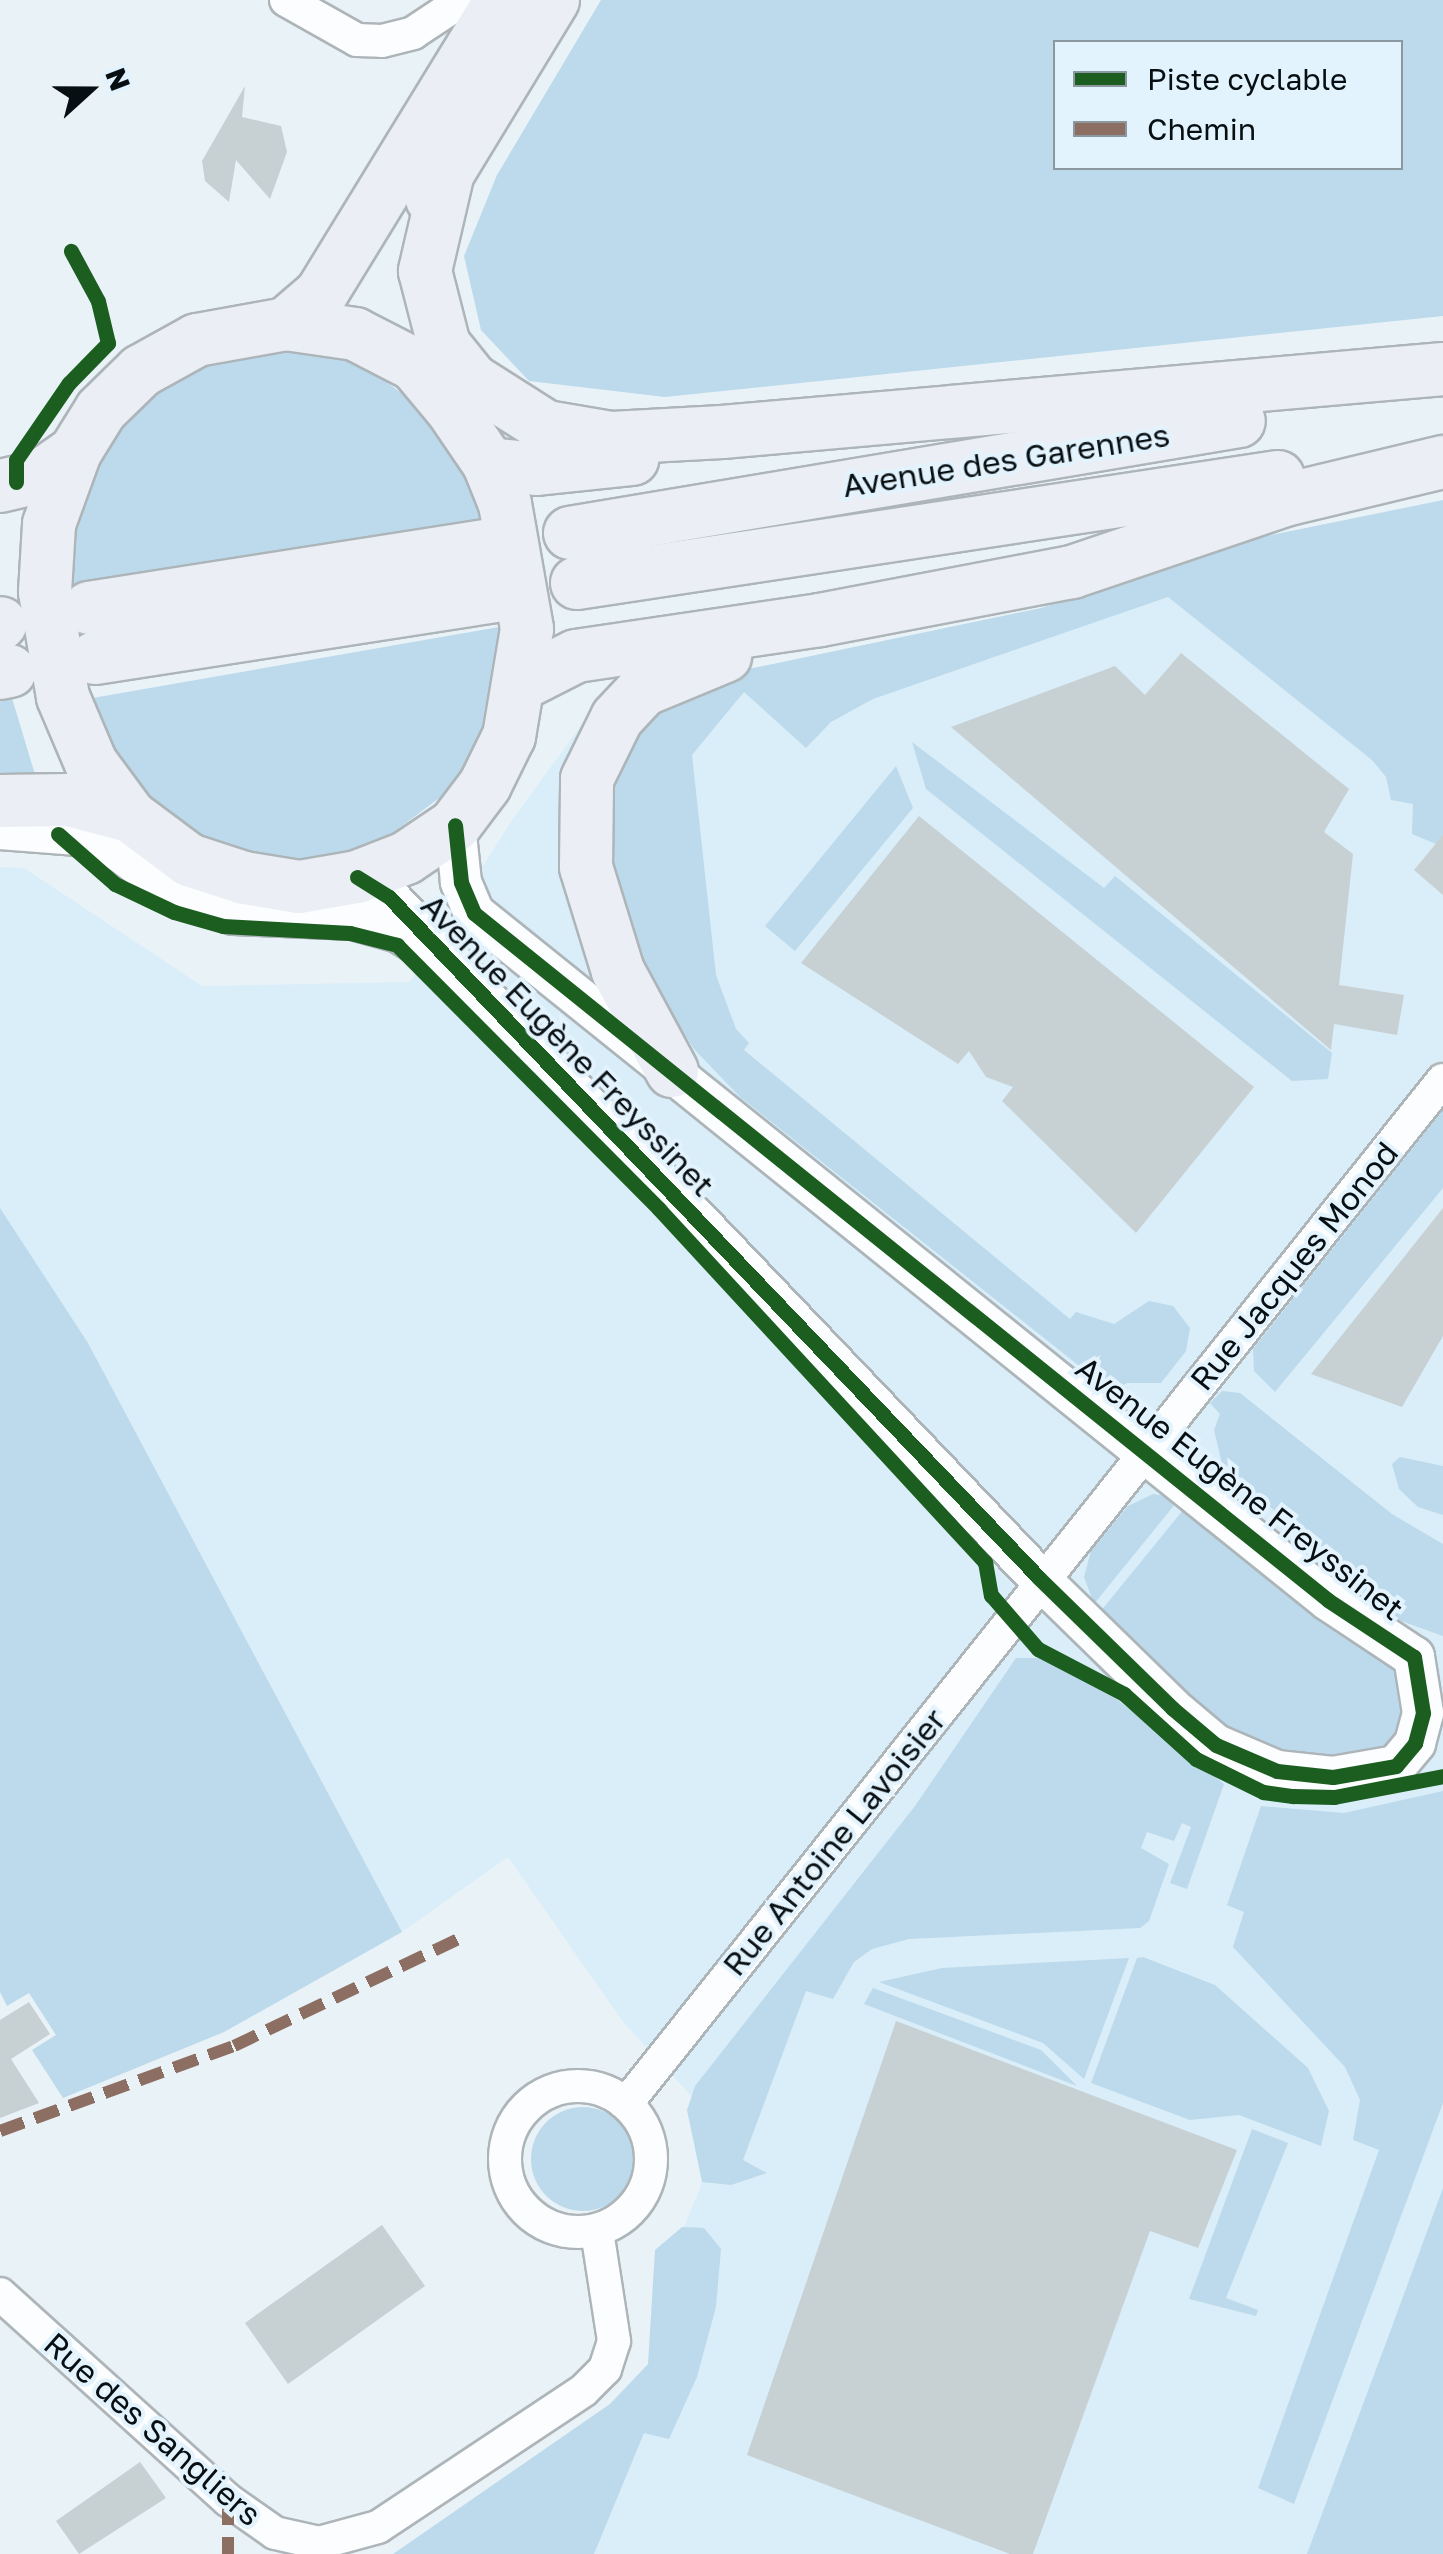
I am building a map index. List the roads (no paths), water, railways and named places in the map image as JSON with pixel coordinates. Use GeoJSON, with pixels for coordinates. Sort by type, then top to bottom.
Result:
{"type":"FeatureCollection","features":[{"type":"Feature","properties":{"kind":"main road"},"geometry":{"type":"LineString","coordinates":[[286,324],[321,294],[500,0]]}},
{"type":"Feature","properties":{"kind":"main road"},"geometry":{"type":"LineString","coordinates":[[415,364],[355,334],[286,324],[197,340],[141,372],[101,410],[74,452],[50,524],[46,592],[63,697],[90,762],[130,816],[189,860],[244,878],[300,886],[357,877],[406,858],[454,825],[501,752],[523,683],[527,630],[521,568],[488,464],[415,364],[400,299],[404,244],[553,0]]}},
{"type":"Feature","properties":{"kind":"main road"},"geometry":{"type":"LineString","coordinates":[[448,172],[425,271],[430,310],[444,345],[472,380],[546,426],[612,438],[1443,368]]}},
{"type":"Feature","properties":{"kind":"main road","name":"Avenue des Garennes"},"geometry":{"type":"LineString","coordinates":[[570,532],[1443,388]]}},
{"type":"Feature","properties":{"kind":"main road"},"geometry":{"type":"LineString","coordinates":[[488,464],[537,469],[614,462],[901,416]]}},
{"type":"Feature","properties":{"kind":"main road"},"geometry":{"type":"LineString","coordinates":[[0,486],[40,477],[74,452]]}},
{"type":"Feature","properties":{"kind":"main road","name":"Avenue des Garennes"},"geometry":{"type":"LineString","coordinates":[[577,583],[1443,452]]}},
{"type":"Feature","properties":{"kind":"main road"},"geometry":{"type":"LineString","coordinates":[[523,683],[576,656],[820,620],[1072,572],[1284,500],[1443,462]]}},
{"type":"Feature","properties":{"kind":"main road"},"geometry":{"type":"LineString","coordinates":[[92,633],[490,571]]}},
{"type":"Feature","properties":{"kind":"main road"},"geometry":{"type":"LineString","coordinates":[[672,1071],[618,971],[586,867],[587,780],[608,731],[644,690],[686,668],[788,639],[820,620]]}},
{"type":"Feature","properties":{"kind":"main road"},"geometry":{"type":"LineString","coordinates":[[0,801],[69,800],[130,816]]}},
{"type":"Feature","properties":{"kind":"street"},"geometry":{"type":"LineString","coordinates":[[286,0],[357,40],[382,41],[413,33],[463,0]]}},
{"type":"Feature","properties":{"kind":"street","name":"Avenue Eugène Freyssinet"},"geometry":{"type":"LineString","coordinates":[[357,877],[389,897],[1039,1578],[1216,1745],[1301,1776],[1396,1766],[1415,1744],[1422,1714],[1414,1658],[1328,1600],[474,912],[461,882],[454,825]]}},
{"type":"Feature","properties":{"kind":"street"},"geometry":{"type":"LineString","coordinates":[[0,829],[78,835],[119,851],[173,891],[234,914],[353,919],[399,932],[456,967]]}},
{"type":"Feature","properties":{"kind":"street","name":"Rue Jacques Monod"},"geometry":{"type":"LineString","coordinates":[[1039,1578],[1146,1452],[1443,1080]]}},
{"type":"Feature","properties":{"kind":"street","name":"Rue Antoine Lavoisier"},"geometry":{"type":"LineString","coordinates":[[626,2104],[1039,1578]]}},
{"type":"Feature","properties":{"kind":"street"},"geometry":{"type":"LineString","coordinates":[[594,2087],[626,2104],[650,2142],[646,2187],[626,2214],[597,2231],[559,2230],[526,2212],[511,2191],[506,2140],[535,2099],[558,2088],[594,2087]]}},
{"type":"Feature","properties":{"kind":"street","name":"Rue des Sangliers"},"geometry":{"type":"LineString","coordinates":[[0,2294],[228,2500],[274,2533],[318,2543],[378,2527],[584,2390],[604,2369],[614,2342],[597,2231]]}}]}
